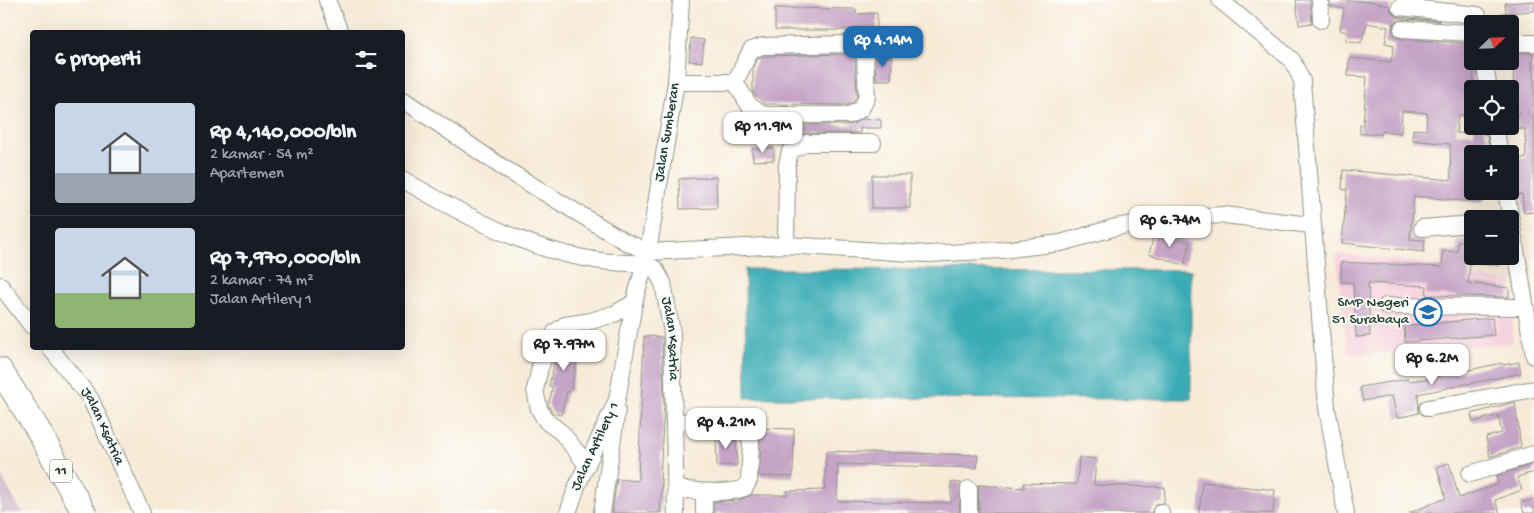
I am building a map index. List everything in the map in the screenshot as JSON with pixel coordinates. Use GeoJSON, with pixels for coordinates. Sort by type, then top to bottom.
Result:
{"type":"FeatureCollection","features":[{"type":"Feature","properties":{"kind":"highway","name":"11"},"geometry":{"type":"LineString","coordinates":[[3,384],[31,433],[84,513]]}},
{"type":"Feature","properties":{"kind":"highway","name":"11"},"geometry":{"type":"LineString","coordinates":[[31,433],[67,513]]}},
{"type":"Feature","properties":{"kind":"street"},"geometry":{"type":"LineString","coordinates":[[327,0],[339,30]]}},
{"type":"Feature","properties":{"kind":"street","name":"Jalan Sumberan"},"geometry":{"type":"LineString","coordinates":[[646,257],[676,82],[681,0]]}},
{"type":"Feature","properties":{"kind":"street"},"geometry":{"type":"LineString","coordinates":[[1220,0],[1292,60],[1302,81],[1311,225],[1326,403],[1346,513]]}},
{"type":"Feature","properties":{"kind":"street"},"geometry":{"type":"LineString","coordinates":[[1320,0],[1321,20]]}},
{"type":"Feature","properties":{"kind":"street"},"geometry":{"type":"LineString","coordinates":[[1400,7],[1478,13]]}},
{"type":"Feature","properties":{"kind":"street"},"geometry":{"type":"LineString","coordinates":[[1402,29],[1464,33]]}},
{"type":"Feature","properties":{"kind":"street"},"geometry":{"type":"LineString","coordinates":[[1519,43],[1534,43]]}},
{"type":"Feature","properties":{"kind":"street"},"geometry":{"type":"LineString","coordinates":[[854,44],[861,49],[865,57],[868,97],[862,109],[850,115],[763,115],[749,105],[735,82],[751,50],[763,46],[854,44]]}},
{"type":"Feature","properties":{"kind":"street"},"geometry":{"type":"LineString","coordinates":[[676,82],[735,82]]}},
{"type":"Feature","properties":{"kind":"street"},"geometry":{"type":"LineString","coordinates":[[405,101],[502,167],[624,241],[646,257]]}},
{"type":"Feature","properties":{"kind":"street"},"geometry":{"type":"LineString","coordinates":[[786,246],[787,165],[790,151],[806,143],[873,143]]}},
{"type":"Feature","properties":{"kind":"street"},"geometry":{"type":"LineString","coordinates":[[405,181],[523,242],[564,255],[605,262],[786,246],[928,254],[1002,250],[1061,243],[1116,227],[1170,218],[1224,215],[1311,225]]}},
{"type":"Feature","properties":{"kind":"street"},"geometry":{"type":"LineString","coordinates":[[1422,228],[1464,225]]}},
{"type":"Feature","properties":{"kind":"street","name":"Jalan Artilery 1"},"geometry":{"type":"LineString","coordinates":[[568,513],[586,464],[618,400],[634,303],[646,257]]}},
{"type":"Feature","properties":{"kind":"street","name":"Jalan Ksatria"},"geometry":{"type":"LineString","coordinates":[[646,257],[659,276],[668,302],[672,333],[676,513]]}},
{"type":"Feature","properties":{"kind":"street"},"geometry":{"type":"LineString","coordinates":[[1519,265],[1534,356]]}},
{"type":"Feature","properties":{"kind":"street"},"geometry":{"type":"LineString","coordinates":[[0,284],[30,323]]}},
{"type":"Feature","properties":{"kind":"street"},"geometry":{"type":"LineString","coordinates":[[586,464],[562,433],[546,421],[539,408],[535,390],[540,367],[555,332],[565,325],[591,321],[614,314],[634,303]]}},
{"type":"Feature","properties":{"kind":"street"},"geometry":{"type":"LineString","coordinates":[[1386,306],[1526,307]]}},
{"type":"Feature","properties":{"kind":"street","name":"Jalan Ksatria"},"geometry":{"type":"LineString","coordinates":[[52,350],[90,398],[142,513]]}},
{"type":"Feature","properties":{"kind":"street"},"geometry":{"type":"LineString","coordinates":[[1428,408],[1534,389]]}},
{"type":"Feature","properties":{"kind":"street"},"geometry":{"type":"LineString","coordinates":[[602,513],[618,400]]}},
{"type":"Feature","properties":{"kind":"street"},"geometry":{"type":"LineString","coordinates":[[674,421],[738,425],[748,432],[751,443],[749,480],[745,488],[736,491],[704,492],[676,489]]}},
{"type":"Feature","properties":{"kind":"street"},"geometry":{"type":"LineString","coordinates":[[1470,474],[1534,454]]}},
{"type":"Feature","properties":{"kind":"street"},"geometry":{"type":"LineString","coordinates":[[969,488],[969,513]]}},
{"type":"Feature","properties":{"kind":"street"},"geometry":{"type":"LineString","coordinates":[[704,492],[704,513]]}},
{"type":"Feature","properties":{"kind":"shaded area","name":"SMP Negeri 51 Surabaya"},"geometry":{"type":"Polygon","coordinates":[[[1336,254],[1426,263],[1425,273],[1512,281],[1513,343],[1348,355],[1336,254]]]}},
{"type":"Feature","properties":{"kind":"shaded area"},"geometry":{"type":"Polygon","coordinates":[[[0,474],[22,513],[0,513],[0,474]]]}},
{"type":"Feature","properties":{"kind":"water"},"geometry":{"type":"Polygon","coordinates":[[[745,269],[1191,270],[1191,399],[746,398],[745,269]]]}},
{"type":"Feature","properties":{"kind":"building"},"geometry":{"type":"Polygon","coordinates":[[[1296,0],[1310,0],[1312,23],[1299,25],[1296,0]]]}},
{"type":"Feature","properties":{"kind":"building"},"geometry":{"type":"Polygon","coordinates":[[[1330,0],[1373,2],[1390,6],[1391,12],[1398,17],[1440,21],[1402,19],[1394,23],[1392,29],[1396,37],[1401,39],[1464,43],[1464,70],[1474,70],[1473,80],[1464,80],[1464,115],[1458,115],[1456,133],[1487,135],[1489,145],[1464,145],[1464,200],[1482,200],[1482,203],[1414,196],[1410,239],[1425,240],[1424,252],[1342,243],[1347,190],[1342,189],[1343,170],[1451,180],[1450,144],[1412,140],[1413,129],[1426,130],[1427,113],[1402,111],[1401,133],[1382,131],[1382,134],[1360,134],[1360,125],[1363,124],[1367,77],[1348,76],[1349,58],[1391,62],[1394,45],[1385,43],[1388,27],[1367,23],[1361,43],[1346,40],[1347,32],[1340,30],[1344,9],[1330,6],[1330,0]]]}},
{"type":"Feature","properties":{"kind":"building"},"geometry":{"type":"Polygon","coordinates":[[[1534,1],[1534,11],[1506,13],[1505,3],[1534,1]]]}},
{"type":"Feature","properties":{"kind":"building"},"geometry":{"type":"Polygon","coordinates":[[[775,8],[856,9],[856,14],[877,13],[877,30],[775,30],[775,8]]]}},
{"type":"Feature","properties":{"kind":"building"},"geometry":{"type":"Polygon","coordinates":[[[1501,13],[1513,13],[1513,15],[1501,15],[1501,13]]]}},
{"type":"Feature","properties":{"kind":"building"},"geometry":{"type":"Polygon","coordinates":[[[691,38],[704,40],[702,62],[689,61],[691,38]]]}},
{"type":"Feature","properties":{"kind":"building"},"geometry":{"type":"Polygon","coordinates":[[[1519,53],[1533,53],[1534,212],[1524,213],[1522,194],[1519,195],[1519,159],[1526,158],[1525,129],[1519,129],[1519,80],[1513,80],[1513,70],[1519,70],[1519,53]]]}},
{"type":"Feature","properties":{"kind":"building"},"geometry":{"type":"Polygon","coordinates":[[[850,54],[855,60],[857,95],[853,102],[847,105],[765,104],[753,93],[753,69],[758,58],[765,56],[850,54]]]}},
{"type":"Feature","properties":{"kind":"building"},"geometry":{"type":"Polygon","coordinates":[[[875,56],[892,57],[891,80],[876,80],[875,56]]]}},
{"type":"Feature","properties":{"kind":"building"},"geometry":{"type":"Polygon","coordinates":[[[863,119],[881,120],[881,128],[860,128],[860,133],[806,133],[785,142],[774,143],[773,125],[850,125],[863,119]]]}},
{"type":"Feature","properties":{"kind":"building"},"geometry":{"type":"Polygon","coordinates":[[[774,148],[774,160],[753,161],[752,149],[774,148]]]}},
{"type":"Feature","properties":{"kind":"building"},"geometry":{"type":"Polygon","coordinates":[[[872,175],[910,175],[910,208],[872,208],[872,175]]]}},
{"type":"Feature","properties":{"kind":"building"},"geometry":{"type":"Polygon","coordinates":[[[716,177],[717,208],[680,209],[679,179],[716,177]]]}},
{"type":"Feature","properties":{"kind":"building"},"geometry":{"type":"Polygon","coordinates":[[[1155,232],[1190,243],[1184,265],[1149,254],[1155,232]]]}},
{"type":"Feature","properties":{"kind":"building"},"geometry":{"type":"Polygon","coordinates":[[[1458,241],[1464,241],[1464,265],[1470,265],[1468,283],[1509,288],[1509,297],[1426,295],[1427,286],[1368,283],[1370,336],[1356,337],[1353,283],[1341,282],[1341,262],[1442,267],[1443,251],[1457,252],[1458,241]]]}},
{"type":"Feature","properties":{"kind":"building"},"geometry":{"type":"Polygon","coordinates":[[[1492,318],[1494,335],[1405,342],[1404,326],[1492,318]]]}},
{"type":"Feature","properties":{"kind":"building"},"geometry":{"type":"Polygon","coordinates":[[[569,335],[583,338],[570,392],[567,391],[561,415],[553,413],[548,405],[553,387],[549,386],[557,352],[563,339],[569,335]]]}},
{"type":"Feature","properties":{"kind":"building"},"geometry":{"type":"Polygon","coordinates":[[[644,336],[662,337],[664,404],[660,513],[612,513],[617,479],[638,481],[644,336]]]}},
{"type":"Feature","properties":{"kind":"building"},"geometry":{"type":"Polygon","coordinates":[[[1519,362],[1521,373],[1418,394],[1419,413],[1397,418],[1392,396],[1363,401],[1360,387],[1408,379],[1408,381],[1427,379],[1502,363],[1503,365],[1519,362]]]}},
{"type":"Feature","properties":{"kind":"building"},"geometry":{"type":"Polygon","coordinates":[[[1515,402],[1521,447],[1490,457],[1486,437],[1502,433],[1498,415],[1473,422],[1471,414],[1515,402]]]}},
{"type":"Feature","properties":{"kind":"building"},"geometry":{"type":"Polygon","coordinates":[[[759,428],[794,429],[793,477],[759,476],[761,444],[759,428]]]}},
{"type":"Feature","properties":{"kind":"building"},"geometry":{"type":"Polygon","coordinates":[[[716,434],[736,436],[737,465],[717,466],[716,434]]]}},
{"type":"Feature","properties":{"kind":"building"},"geometry":{"type":"Polygon","coordinates":[[[826,451],[978,455],[977,468],[838,464],[837,501],[951,503],[951,482],[961,483],[959,513],[714,513],[714,502],[738,500],[752,495],[788,495],[787,491],[825,490],[826,451]]]}},
{"type":"Feature","properties":{"kind":"building"},"geometry":{"type":"Polygon","coordinates":[[[1079,457],[1096,459],[1094,485],[1165,487],[1164,503],[1156,504],[1151,513],[979,513],[978,485],[1024,488],[1024,483],[1077,484],[1079,457]]]}},
{"type":"Feature","properties":{"kind":"building"},"geometry":{"type":"Polygon","coordinates":[[[1449,463],[1459,498],[1498,484],[1496,476],[1534,464],[1534,472],[1517,477],[1522,490],[1495,500],[1500,513],[1409,513],[1446,498],[1437,467],[1449,463]]]}},
{"type":"Feature","properties":{"kind":"building"},"geometry":{"type":"Polygon","coordinates":[[[1202,482],[1275,490],[1273,513],[1199,513],[1202,482]]]}},
{"type":"Feature","properties":{"kind":"building"},"geometry":{"type":"Polygon","coordinates":[[[1534,499],[1534,513],[1524,513],[1521,503],[1534,499]]]}},
{"type":"Feature","properties":{"kind":"place","name":"SMP Negeri 51 Surabaya"},"geometry":{"type":"Point","coordinates":[1428,312]}}]}
